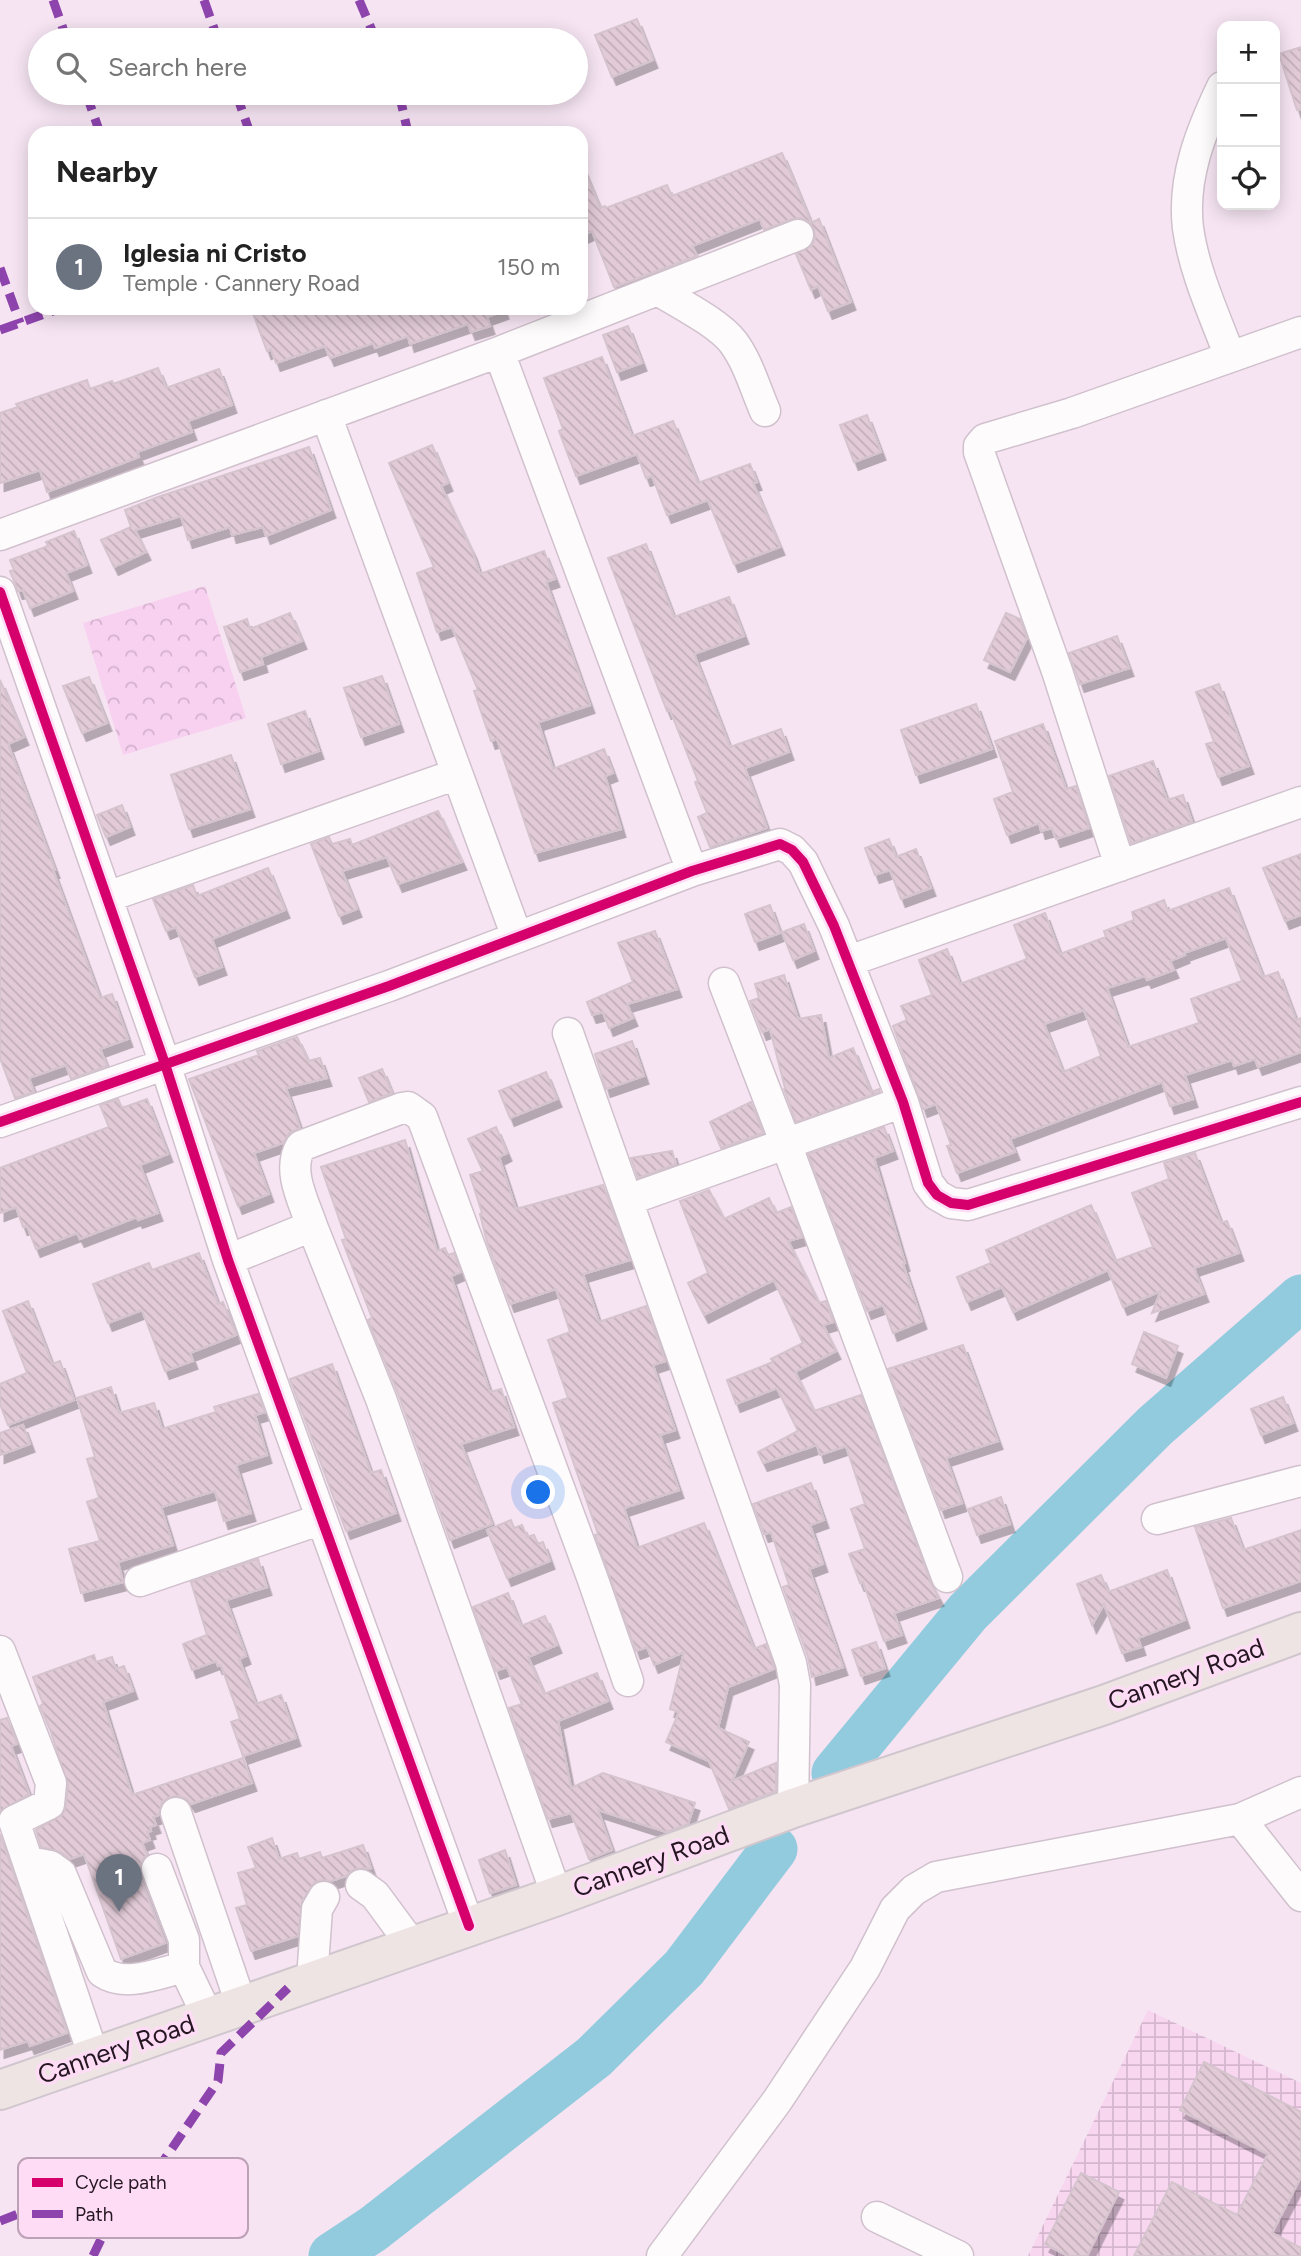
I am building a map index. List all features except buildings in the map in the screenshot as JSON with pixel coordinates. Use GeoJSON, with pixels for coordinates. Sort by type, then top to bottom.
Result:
{"type":"FeatureCollection","features":[{"type":"Feature","properties":{"kind":"main road","name":"Cannery Road"},"geometry":{"type":"LineString","coordinates":[[0,2090],[312,1979],[557,1896],[793,1808],[1104,1705],[1301,1632]]}},
{"type":"Feature","properties":{"kind":"street"},"geometry":{"type":"LineString","coordinates":[[1217,97],[1203,126],[1189,177],[1188,226],[1195,261],[1230,357]]}},
{"type":"Feature","properties":{"kind":"street"},"geometry":{"type":"LineString","coordinates":[[0,535],[499,352],[798,235]]}},
{"type":"Feature","properties":{"kind":"street"},"geometry":{"type":"LineString","coordinates":[[658,290],[717,327],[732,341],[765,411]]}},
{"type":"Feature","properties":{"kind":"street"},"geometry":{"type":"LineString","coordinates":[[1120,866],[1057,671],[978,452],[979,446],[985,439],[1072,413],[1301,332]]}},
{"type":"Feature","properties":{"kind":"street"},"geometry":{"type":"LineString","coordinates":[[499,352],[692,871]]}},
{"type":"Feature","properties":{"kind":"street"},"geometry":{"type":"LineString","coordinates":[[326,415],[517,937]]}},
{"type":"Feature","properties":{"kind":"street"},"geometry":{"type":"LineString","coordinates":[[0,592],[107,897],[228,1259],[469,1926]]}},
{"type":"Feature","properties":{"kind":"street"},"geometry":{"type":"LineString","coordinates":[[107,897],[457,774]]}},
{"type":"Feature","properties":{"kind":"street"},"geometry":{"type":"LineString","coordinates":[[849,961],[1301,802]]}},
{"type":"Feature","properties":{"kind":"street"},"geometry":{"type":"LineString","coordinates":[[0,1122],[364,995],[692,871],[780,844],[792,850],[803,862],[821,895],[903,1102],[928,1183],[937,1195],[951,1203],[968,1205],[1301,1102]]}},
{"type":"Feature","properties":{"kind":"street"},"geometry":{"type":"LineString","coordinates":[[724,983],[947,1577]]}},
{"type":"Feature","properties":{"kind":"street"},"geometry":{"type":"LineString","coordinates":[[568,1033],[792,1662],[795,1685],[793,1808]]}},
{"type":"Feature","properties":{"kind":"street"},"geometry":{"type":"LineString","coordinates":[[628,1200],[903,1102]]}},
{"type":"Feature","properties":{"kind":"street"},"geometry":{"type":"LineString","coordinates":[[557,1896],[381,1399],[312,1226],[294,1167],[296,1154],[301,1146],[402,1108],[408,1107],[422,1117],[628,1681]]}},
{"type":"Feature","properties":{"kind":"street"},"geometry":{"type":"LineString","coordinates":[[228,1259],[312,1226]]}},
{"type":"Feature","properties":{"kind":"street"},"geometry":{"type":"LineString","coordinates":[[1157,1519],[1301,1481]]}},
{"type":"Feature","properties":{"kind":"street"},"geometry":{"type":"LineString","coordinates":[[140,1581],[322,1519]]}},
{"type":"Feature","properties":{"kind":"street"},"geometry":{"type":"LineString","coordinates":[[0,1651],[51,1783],[49,1804],[7,1823],[28,1862],[94,2057]]}},
{"type":"Feature","properties":{"kind":"street"},"geometry":{"type":"LineString","coordinates":[[662,2256],[776,2101],[865,1968],[895,1909],[914,1890],[936,1877],[1240,1819],[1301,1792]]}},
{"type":"Feature","properties":{"kind":"street"},"geometry":{"type":"LineString","coordinates":[[176,1814],[225,2010]]}},
{"type":"Feature","properties":{"kind":"street"},"geometry":{"type":"LineString","coordinates":[[1240,1819],[1301,1896]]}},
{"type":"Feature","properties":{"kind":"street"},"geometry":{"type":"LineString","coordinates":[[28,1862],[50,1866],[61,1874],[102,1972],[111,1978],[122,1980],[184,1967]]}},
{"type":"Feature","properties":{"kind":"street"},"geometry":{"type":"LineString","coordinates":[[157,1869],[184,1940],[184,1967],[225,2010]]}},
{"type":"Feature","properties":{"kind":"street"},"geometry":{"type":"LineString","coordinates":[[360,1885],[375,1895],[412,1945]]}},
{"type":"Feature","properties":{"kind":"street"},"geometry":{"type":"LineString","coordinates":[[312,1979],[317,1909],[324,1897]]}},
{"type":"Feature","properties":{"kind":"street"},"geometry":{"type":"LineString","coordinates":[[877,2217],[958,2256]]}},
{"type":"Feature","properties":{"kind":"shaded area"},"geometry":{"type":"Polygon","coordinates":[[[1148,2010],[1301,2083],[1301,2256],[1028,2256],[1148,2010]]]}},
{"type":"Feature","properties":{"kind":"green space"},"geometry":{"type":"Polygon","coordinates":[[[205,586],[246,718],[123,755],[83,623],[205,586]]]}},
{"type":"Feature","properties":{"kind":"waterway"},"geometry":{"type":"LineString","coordinates":[[835,1773],[968,1612],[1155,1426],[1301,1298]]}},
{"type":"Feature","properties":{"kind":"waterway"},"geometry":{"type":"LineString","coordinates":[[332,2256],[373,2229],[594,2057],[684,1968],[774,1849]]}},
{"type":"Feature","properties":{"kind":"marked path"},"geometry":{"type":"LineString","coordinates":[[53,0],[63,28]]}},
{"type":"Feature","properties":{"kind":"marked path"},"geometry":{"type":"LineString","coordinates":[[204,0],[214,28]]}},
{"type":"Feature","properties":{"kind":"marked path"},"geometry":{"type":"LineString","coordinates":[[359,0],[371,28]]}},
{"type":"Feature","properties":{"kind":"marked path"},"geometry":{"type":"LineString","coordinates":[[90,105],[98,126]]}},
{"type":"Feature","properties":{"kind":"marked path"},"geometry":{"type":"LineString","coordinates":[[240,105],[248,126]]}},
{"type":"Feature","properties":{"kind":"marked path"},"geometry":{"type":"LineString","coordinates":[[402,105],[406,126]]}},
{"type":"Feature","properties":{"kind":"marked path"},"geometry":{"type":"LineString","coordinates":[[0,268],[20,323]]}},
{"type":"Feature","properties":{"kind":"marked path"},"geometry":{"type":"LineString","coordinates":[[0,330],[42,315]]}},
{"type":"Feature","properties":{"kind":"marked path"},"geometry":{"type":"LineString","coordinates":[[165,2158],[218,2081],[221,2053],[288,1988]]}},
{"type":"Feature","properties":{"kind":"marked path"},"geometry":{"type":"LineString","coordinates":[[0,2221],[18,2214]]}},
{"type":"Feature","properties":{"kind":"marked path"},"geometry":{"type":"LineString","coordinates":[[93,2256],[102,2238]]}},
{"type":"Feature","properties":{"kind":"cycle path"},"geometry":{"type":"LineString","coordinates":[[0,592],[165,1064],[228,1260],[469,1926]]}},
{"type":"Feature","properties":{"kind":"cycle path"},"geometry":{"type":"LineString","coordinates":[[0,1122],[389,986],[692,871],[780,844],[792,850],[803,862],[834,926],[903,1102],[928,1183],[937,1195],[951,1203],[968,1205],[1301,1102]]}},
{"type":"Feature","properties":{"kind":"place","name":"Iglesia ni Cristo"},"geometry":{"type":"Point","coordinates":[119,1912]}}]}
